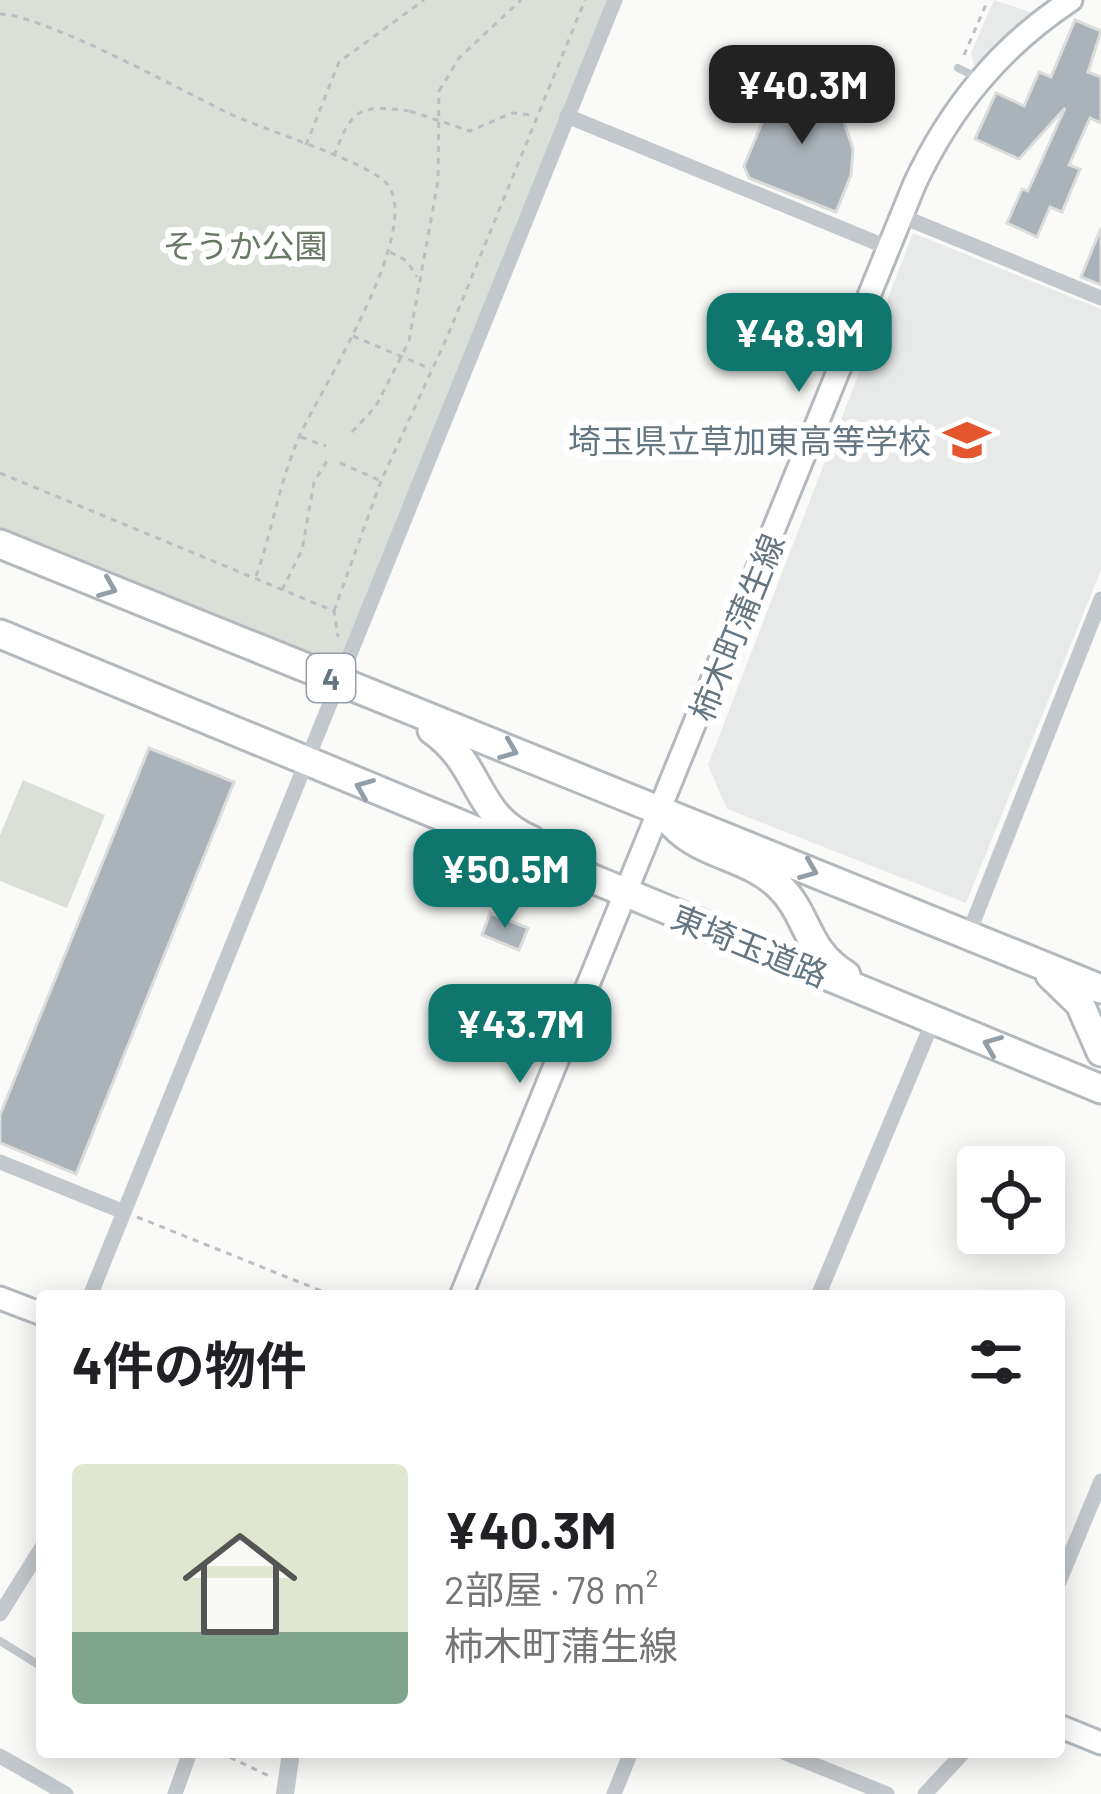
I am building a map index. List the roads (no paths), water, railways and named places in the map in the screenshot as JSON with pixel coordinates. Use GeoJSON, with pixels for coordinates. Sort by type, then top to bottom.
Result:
{"type":"FeatureCollection","features":[{"type":"Feature","properties":{"kind":"highway","name":"4"},"geometry":{"type":"LineString","coordinates":[[0,544],[1101,989]]}},
{"type":"Feature","properties":{"kind":"highway","name":"東埼玉道路"},"geometry":{"type":"LineString","coordinates":[[1,638],[1101,1089]]}},
{"type":"Feature","properties":{"kind":"highway","name":"4"},"geometry":{"type":"LineString","coordinates":[[399,706],[465,757],[484,802],[504,826],[592,866],[628,897]]}},
{"type":"Feature","properties":{"kind":"highway","name":"4"},"geometry":{"type":"LineString","coordinates":[[662,810],[693,844],[777,884],[822,958],[885,1000]]}},
{"type":"Feature","properties":{"kind":"highway","name":"4"},"geometry":{"type":"LineString","coordinates":[[1026,959],[1080,1004],[1101,1052]]}},
{"type":"Feature","properties":{"kind":"main road","name":"柿木町蒲生線"},"geometry":{"type":"LineString","coordinates":[[464,1290],[928,156],[979,78],[1022,36],[1071,0]]}},
{"type":"Feature","properties":{"kind":"main road"},"geometry":{"type":"LineString","coordinates":[[0,1298],[36,1312]]}},
{"type":"Feature","properties":{"kind":"main road"},"geometry":{"type":"LineString","coordinates":[[1065,1728],[1101,1743]]}},
{"type":"Feature","properties":{"kind":"street"},"geometry":{"type":"LineString","coordinates":[[92,1290],[615,0]]}},
{"type":"Feature","properties":{"kind":"street"},"geometry":{"type":"LineString","coordinates":[[567,116],[889,248]]}},
{"type":"Feature","properties":{"kind":"street"},"geometry":{"type":"LineString","coordinates":[[901,217],[1101,298]]}},
{"type":"Feature","properties":{"kind":"street"},"geometry":{"type":"LineString","coordinates":[[968,935],[1101,598]]}},
{"type":"Feature","properties":{"kind":"street"},"geometry":{"type":"LineString","coordinates":[[821,1290],[933,1021]]}},
{"type":"Feature","properties":{"kind":"street"},"geometry":{"type":"LineString","coordinates":[[0,1162],[124,1212]]}},
{"type":"Feature","properties":{"kind":"street"},"geometry":{"type":"LineString","coordinates":[[1065,1568],[1101,1481]]}},
{"type":"Feature","properties":{"kind":"street"},"geometry":{"type":"LineString","coordinates":[[0,1614],[36,1556]]}},
{"type":"Feature","properties":{"kind":"street"},"geometry":{"type":"LineString","coordinates":[[0,1756],[66,1794]]}},
{"type":"Feature","properties":{"kind":"street"},"geometry":{"type":"LineString","coordinates":[[175,1794],[188,1758]]}},
{"type":"Feature","properties":{"kind":"street"},"geometry":{"type":"LineString","coordinates":[[289,1790],[292,1758]]}},
{"type":"Feature","properties":{"kind":"street"},"geometry":{"type":"LineString","coordinates":[[614,1794],[629,1758]]}},
{"type":"Feature","properties":{"kind":"street"},"geometry":{"type":"LineString","coordinates":[[798,1758],[887,1794]]}},
{"type":"Feature","properties":{"kind":"street"},"geometry":{"type":"LineString","coordinates":[[925,1794],[958,1758]]}},
{"type":"Feature","properties":{"kind":"lane"},"geometry":{"type":"LineString","coordinates":[[958,68],[979,78]]}},
{"type":"Feature","properties":{"kind":"lane"},"geometry":{"type":"LineString","coordinates":[[0,1641],[36,1663]]}},
{"type":"Feature","properties":{"kind":"place","name":"埼玉県立草加東高等学校"},"geometry":{"type":"Point","coordinates":[967,440]}},
{"type":"Feature","properties":{"kind":"park label","name":"そうか公園"},"geometry":{"type":"Point","coordinates":[245,245]}}]}
